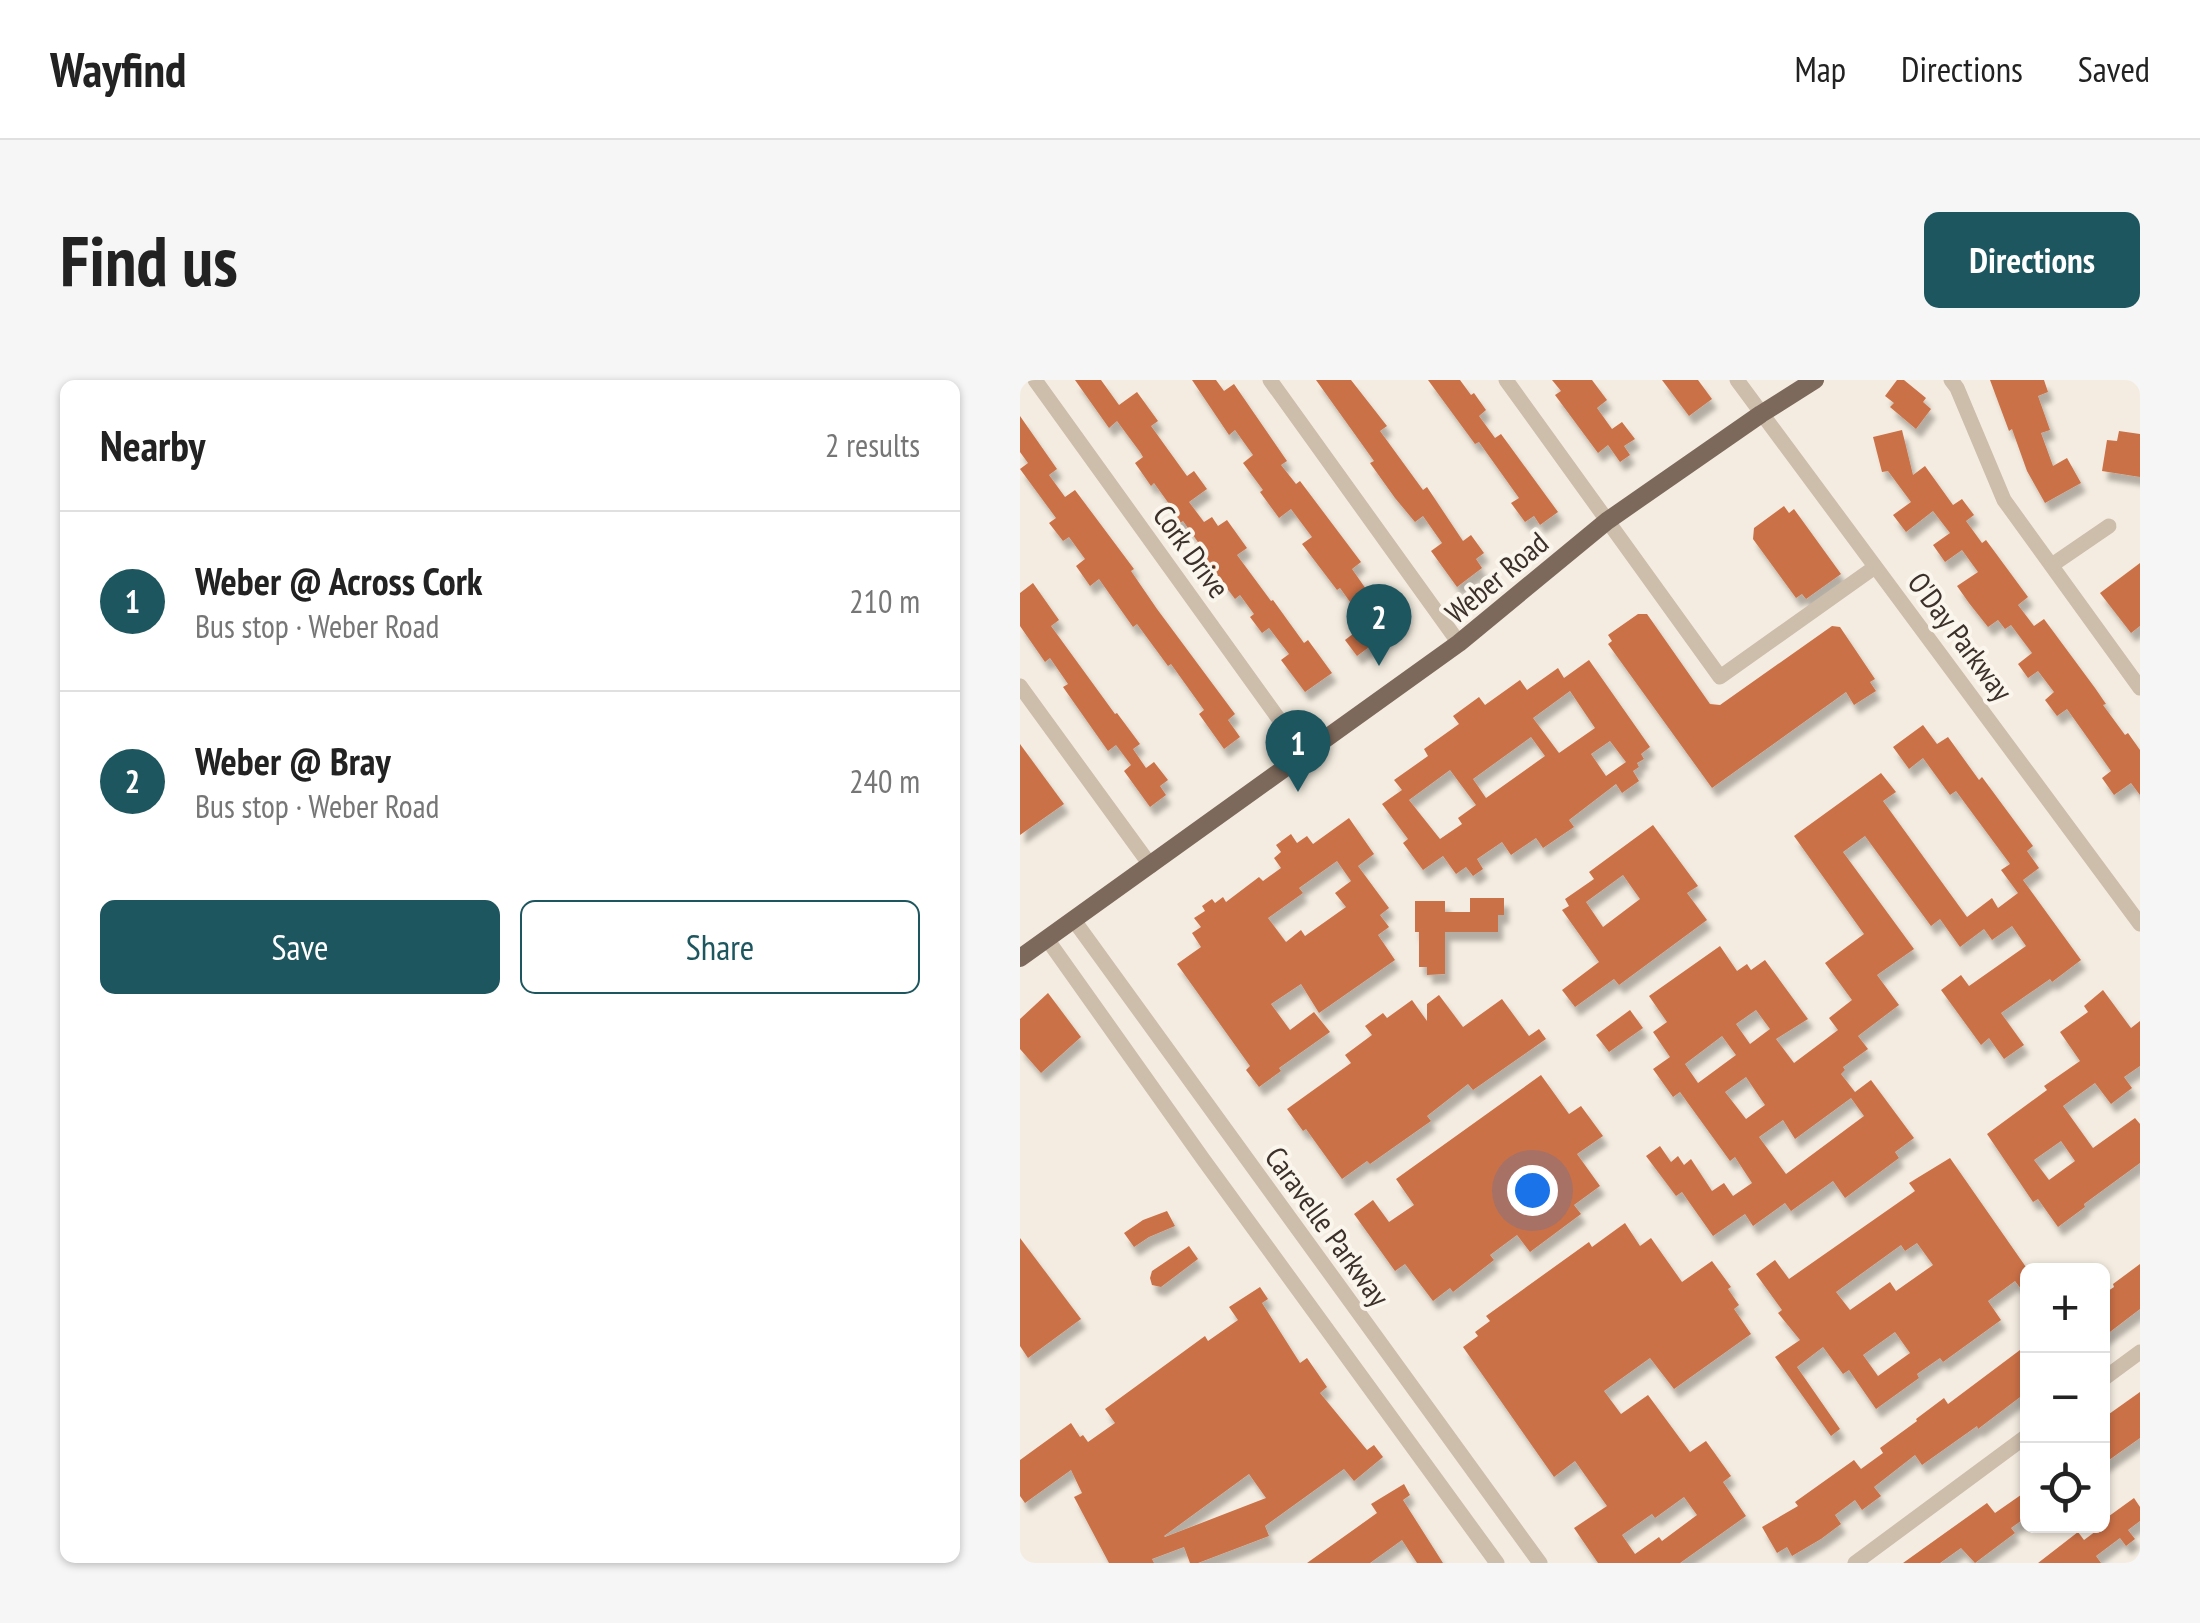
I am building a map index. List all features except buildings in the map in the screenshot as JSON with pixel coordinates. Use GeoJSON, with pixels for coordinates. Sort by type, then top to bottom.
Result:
{"type":"FeatureCollection","features":[{"type":"Feature","properties":{"kind":"main road","name":"Weber Road"},"geometry":{"type":"LineString","coordinates":[[1020,958],[1459,644],[1607,520],[1815,380]]}},
{"type":"Feature","properties":{"kind":"street","name":"Cork Drive"},"geometry":{"type":"LineString","coordinates":[[1035,380],[1304,754]]}},
{"type":"Feature","properties":{"kind":"street"},"geometry":{"type":"LineString","coordinates":[[1270,380],[1459,644]]}},
{"type":"Feature","properties":{"kind":"street"},"geometry":{"type":"LineString","coordinates":[[1506,380],[1720,676],[1876,567]]}},
{"type":"Feature","properties":{"kind":"street","name":"O'Day Parkway"},"geometry":{"type":"LineString","coordinates":[[1738,380],[2140,924]]}},
{"type":"Feature","properties":{"kind":"street"},"geometry":{"type":"LineString","coordinates":[[1952,380],[2004,500],[2140,688]]}},
{"type":"Feature","properties":{"kind":"street"},"geometry":{"type":"LineString","coordinates":[[2052,565],[2109,526]]}},
{"type":"Feature","properties":{"kind":"street"},"geometry":{"type":"LineString","coordinates":[[1020,686],[1151,866]]}},
{"type":"Feature","properties":{"kind":"street","name":"Caravelle Parkway"},"geometry":{"type":"LineString","coordinates":[[1073,919],[1540,1563]]}},
{"type":"Feature","properties":{"kind":"street","name":"Caravelle Parkway"},"geometry":{"type":"LineString","coordinates":[[1047,939],[1497,1563]]}},
{"type":"Feature","properties":{"kind":"street"},"geometry":{"type":"LineString","coordinates":[[2110,1374],[2140,1352]]}},
{"type":"Feature","properties":{"kind":"street"},"geometry":{"type":"LineString","coordinates":[[1855,1563],[2020,1442]]}},
{"type":"Feature","properties":{"kind":"place","name":"Weber @ Bray"},"geometry":{"type":"Point","coordinates":[1379,666]}},
{"type":"Feature","properties":{"kind":"place","name":"Weber @ Across Cork"},"geometry":{"type":"Point","coordinates":[1298,792]}}]}
